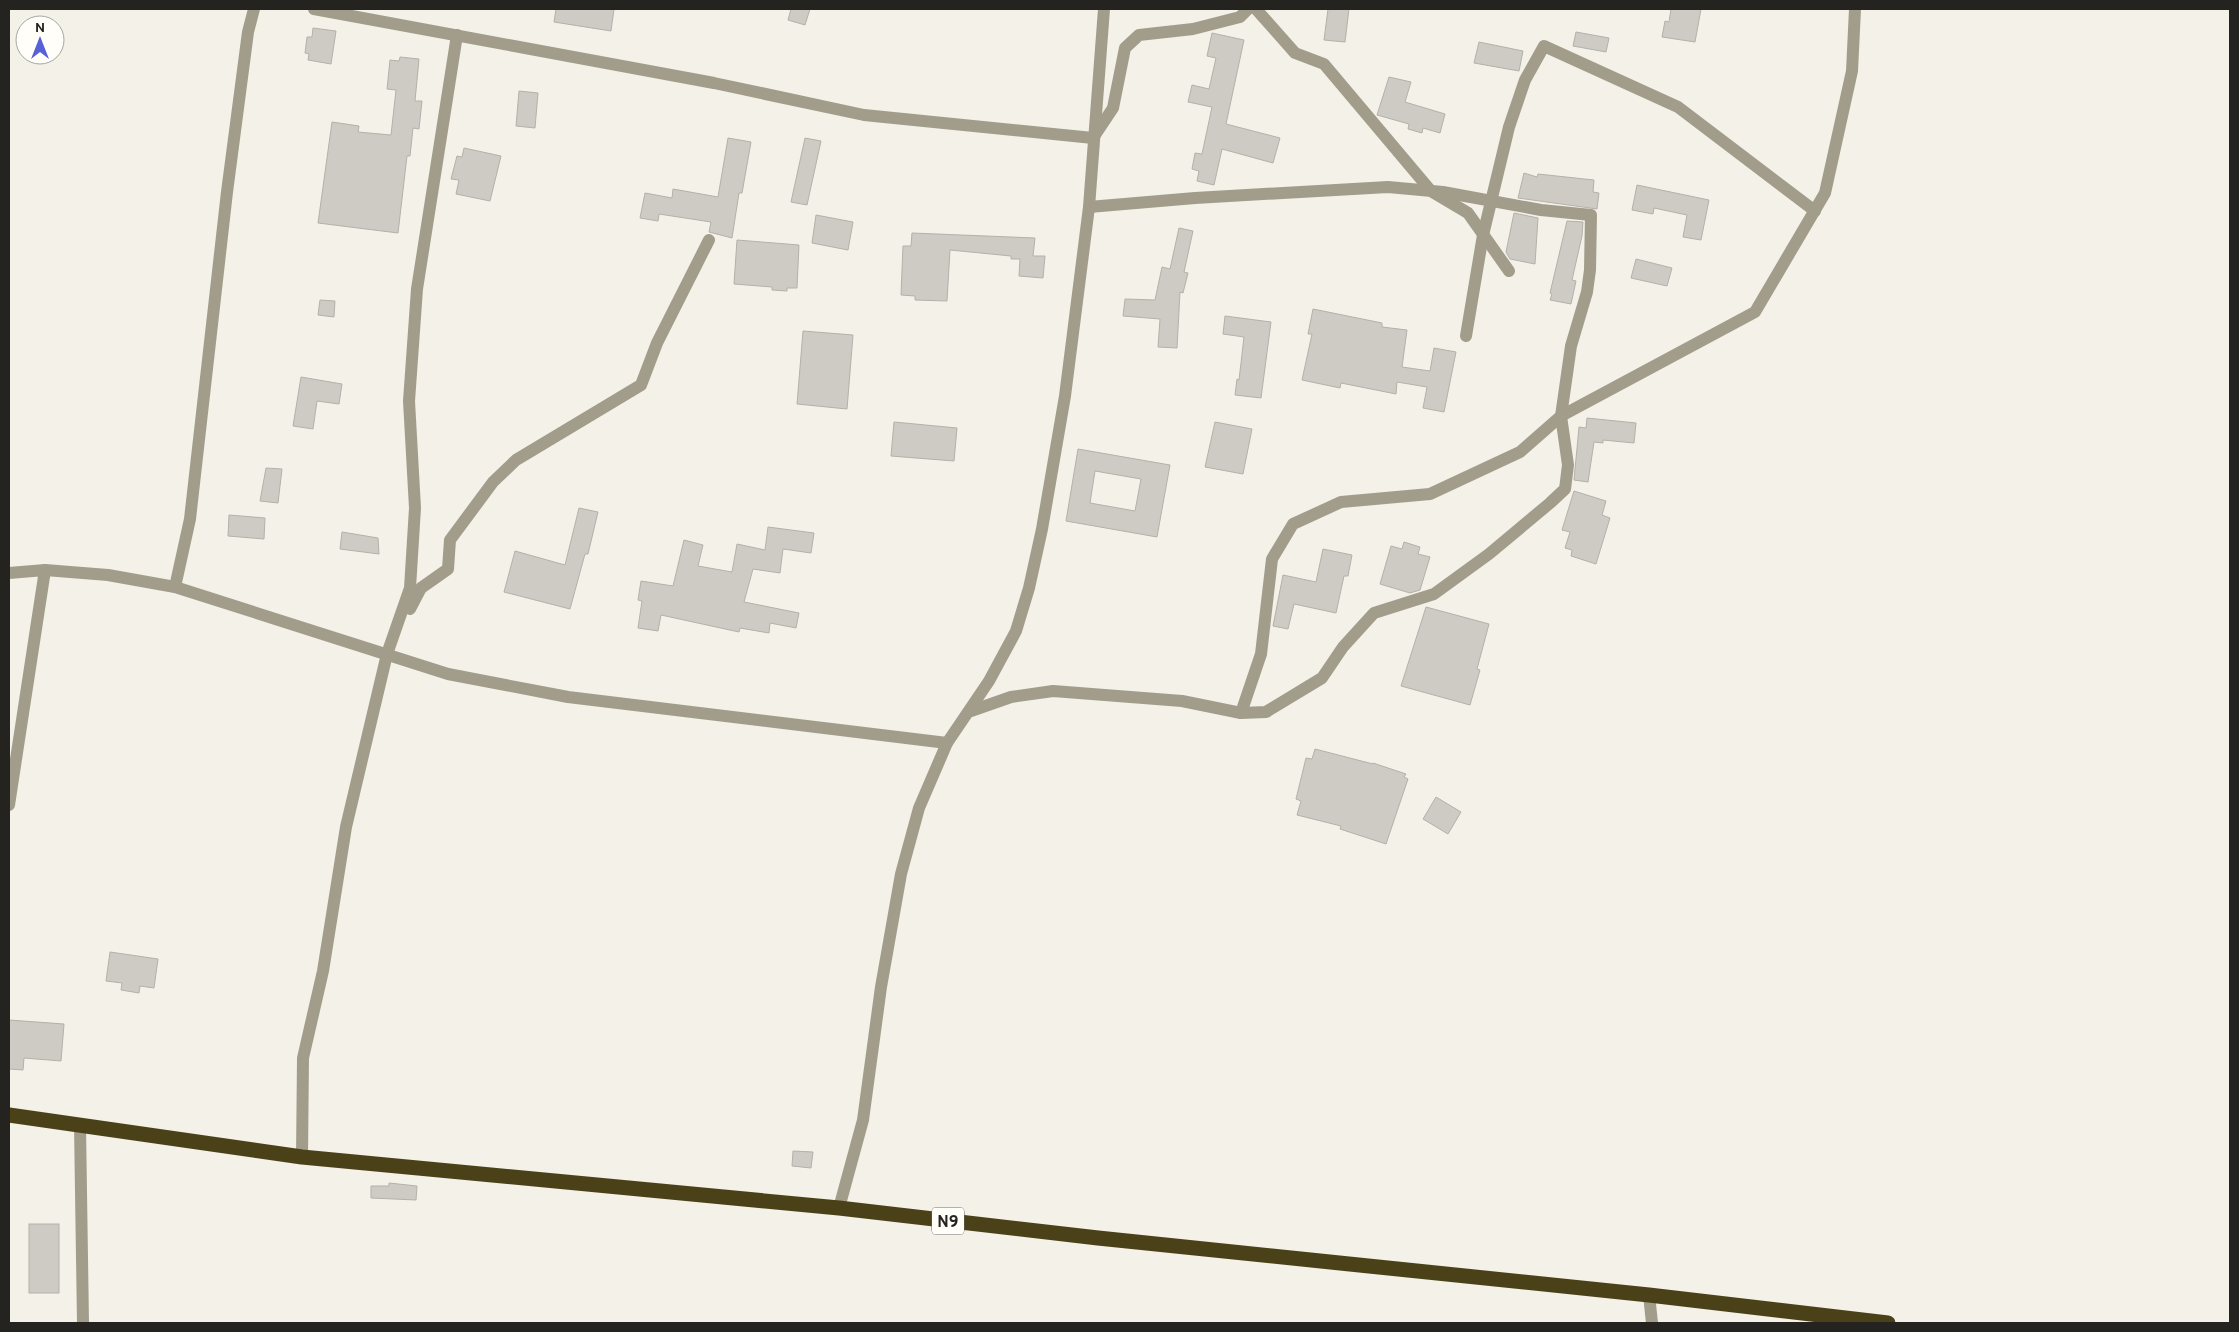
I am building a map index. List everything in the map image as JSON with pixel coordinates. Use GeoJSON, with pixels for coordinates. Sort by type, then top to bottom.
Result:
{"type":"FeatureCollection","features":[{"type":"Feature","properties":{"kind":"highway","name":"N9"},"geometry":{"type":"LineString","coordinates":[[9,1115],[302,1157],[839,1208],[1888,1323]]}},
{"type":"Feature","properties":{"kind":"street"},"geometry":{"type":"LineString","coordinates":[[175,587],[190,519],[227,192],[248,32],[254,9]]}},
{"type":"Feature","properties":{"kind":"street"},"geometry":{"type":"LineString","coordinates":[[314,9],[714,83],[864,115],[1093,138]]}},
{"type":"Feature","properties":{"kind":"street"},"geometry":{"type":"LineString","coordinates":[[839,1208],[863,1120],[881,987],[901,874],[919,808],[947,743],[970,711],[1016,631],[1029,588],[1042,529],[1065,396],[1089,207],[1104,9]]}},
{"type":"Feature","properties":{"kind":"street"},"geometry":{"type":"LineString","coordinates":[[1093,138],[1113,108],[1125,48],[1139,35],[1193,29],[1240,18],[1248,9]]}},
{"type":"Feature","properties":{"kind":"street"},"geometry":{"type":"LineString","coordinates":[[1256,9],[1295,53],[1324,64],[1431,191],[1468,213],[1509,271]]}},
{"type":"Feature","properties":{"kind":"street"},"geometry":{"type":"LineString","coordinates":[[1240,713],[1261,654],[1272,559],[1293,524],[1341,502],[1430,494],[1520,452],[1561,416],[1755,312],[1825,193],[1852,70],[1855,9]]}},
{"type":"Feature","properties":{"kind":"street"},"geometry":{"type":"LineString","coordinates":[[302,1157],[303,1058],[324,971],[346,827],[387,654],[410,588],[415,508],[409,401],[417,289],[457,35]]}},
{"type":"Feature","properties":{"kind":"street"},"geometry":{"type":"LineString","coordinates":[[1466,336],[1490,200],[1509,127],[1525,80],[1544,46],[1678,107],[1815,211]]}},
{"type":"Feature","properties":{"kind":"street"},"geometry":{"type":"LineString","coordinates":[[970,711],[1011,697],[1053,691],[1182,701],[1240,713],[1266,712],[1322,678],[1343,647],[1374,613],[1434,594],[1489,554],[1550,503],[1564,488],[1568,465],[1561,416],[1571,346],[1587,292],[1590,270],[1591,215],[1541,210],[1431,191],[1388,187],[1195,198],[1089,207]]}},
{"type":"Feature","properties":{"kind":"street"},"geometry":{"type":"LineString","coordinates":[[387,654],[421,588],[448,569],[450,540],[493,482],[516,460],[642,385],[657,343],[709,240]]}},
{"type":"Feature","properties":{"kind":"street"},"geometry":{"type":"LineString","coordinates":[[9,805],[45,570]]}},
{"type":"Feature","properties":{"kind":"street"},"geometry":{"type":"LineString","coordinates":[[9,573],[45,570],[108,574],[175,587],[448,674],[568,697],[947,743]]}},
{"type":"Feature","properties":{"kind":"street"},"geometry":{"type":"LineString","coordinates":[[80,1125],[83,1323]]}},
{"type":"Feature","properties":{"kind":"street"},"geometry":{"type":"LineString","coordinates":[[1649,1296],[1652,1323]]}},
{"type":"Feature","properties":{"kind":"building"},"geometry":{"type":"Polygon","coordinates":[[[556,9],[614,9],[611,31],[554,22],[556,9]]]}},
{"type":"Feature","properties":{"kind":"building"},"geometry":{"type":"Polygon","coordinates":[[[791,9],[810,9],[805,25],[788,20],[791,9]]]}},
{"type":"Feature","properties":{"kind":"building"},"geometry":{"type":"Polygon","coordinates":[[[1328,9],[1349,9],[1345,42],[1324,40],[1328,9]]]}},
{"type":"Feature","properties":{"kind":"building"},"geometry":{"type":"Polygon","coordinates":[[[1671,9],[1701,9],[1695,42],[1662,37],[1665,21],[1669,22],[1671,9]]]}},
{"type":"Feature","properties":{"kind":"building"},"geometry":{"type":"Polygon","coordinates":[[[313,28],[336,31],[331,64],[308,60],[309,54],[305,53],[307,37],[312,37],[313,28]]]}},
{"type":"Feature","properties":{"kind":"building"},"geometry":{"type":"Polygon","coordinates":[[[1576,32],[1609,38],[1606,52],[1573,46],[1576,32]]]}},
{"type":"Feature","properties":{"kind":"building"},"geometry":{"type":"Polygon","coordinates":[[[1212,33],[1244,40],[1226,124],[1280,138],[1273,163],[1222,149],[1214,185],[1197,181],[1199,171],[1192,169],[1195,153],[1202,154],[1212,107],[1188,102],[1192,85],[1209,89],[1216,58],[1207,56],[1212,33]]]}},
{"type":"Feature","properties":{"kind":"building"},"geometry":{"type":"Polygon","coordinates":[[[1479,42],[1523,51],[1519,71],[1474,63],[1479,42]]]}},
{"type":"Feature","properties":{"kind":"building"},"geometry":{"type":"Polygon","coordinates":[[[400,57],[419,59],[415,101],[422,101],[419,129],[413,128],[410,156],[407,156],[398,233],[318,223],[332,122],[359,126],[358,132],[391,135],[396,90],[387,89],[390,60],[399,61],[400,57]]]}},
{"type":"Feature","properties":{"kind":"building"},"geometry":{"type":"Polygon","coordinates":[[[1389,77],[1411,82],[1405,102],[1445,114],[1440,133],[1423,128],[1422,133],[1408,129],[1409,124],[1377,115],[1389,77]]]}},
{"type":"Feature","properties":{"kind":"building"},"geometry":{"type":"Polygon","coordinates":[[[519,91],[538,93],[535,128],[516,126],[519,91]]]}},
{"type":"Feature","properties":{"kind":"building"},"geometry":{"type":"Polygon","coordinates":[[[728,138],[751,142],[742,193],[739,193],[732,238],[709,232],[711,222],[659,214],[658,221],[640,218],[645,193],[672,198],[673,189],[718,197],[728,138]]]}},
{"type":"Feature","properties":{"kind":"building"},"geometry":{"type":"Polygon","coordinates":[[[805,138],[821,141],[807,205],[791,202],[805,138]]]}},
{"type":"Feature","properties":{"kind":"building"},"geometry":{"type":"Polygon","coordinates":[[[464,148],[501,156],[490,201],[456,194],[459,180],[451,179],[457,156],[462,157],[464,148]]]}},
{"type":"Feature","properties":{"kind":"building"},"geometry":{"type":"Polygon","coordinates":[[[1524,173],[1537,177],[1538,174],[1594,180],[1593,192],[1599,193],[1597,209],[1518,198],[1524,173]]]}},
{"type":"Feature","properties":{"kind":"building"},"geometry":{"type":"Polygon","coordinates":[[[1637,185],[1709,200],[1701,240],[1683,237],[1687,215],[1654,208],[1653,214],[1632,210],[1637,185]]]}},
{"type":"Feature","properties":{"kind":"building"},"geometry":{"type":"Polygon","coordinates":[[[1514,213],[1538,218],[1535,264],[1510,259],[1506,252],[1514,213]]]}},
{"type":"Feature","properties":{"kind":"building"},"geometry":{"type":"Polygon","coordinates":[[[816,215],[853,222],[848,250],[812,243],[816,215]]]}},
{"type":"Feature","properties":{"kind":"building"},"geometry":{"type":"Polygon","coordinates":[[[1567,221],[1583,222],[1582,236],[1572,280],[1576,281],[1571,304],[1550,300],[1567,221]]]}},
{"type":"Feature","properties":{"kind":"building"},"geometry":{"type":"Polygon","coordinates":[[[1179,228],[1193,231],[1184,272],[1188,273],[1183,293],[1180,292],[1177,348],[1158,347],[1160,319],[1123,316],[1125,299],[1155,300],[1162,267],[1170,269],[1179,228]]]}},
{"type":"Feature","properties":{"kind":"building"},"geometry":{"type":"Polygon","coordinates":[[[912,233],[1035,238],[1033,256],[1045,256],[1043,278],[1019,276],[1020,259],[1011,259],[1011,256],[950,250],[947,301],[915,300],[915,296],[901,295],[903,246],[911,246],[912,233]]]}},
{"type":"Feature","properties":{"kind":"building"},"geometry":{"type":"Polygon","coordinates":[[[737,240],[799,245],[797,288],[787,288],[787,291],[772,290],[772,287],[734,284],[737,240]]]}},
{"type":"Feature","properties":{"kind":"building"},"geometry":{"type":"Polygon","coordinates":[[[1636,259],[1672,268],[1667,286],[1631,278],[1636,259]]]}},
{"type":"Feature","properties":{"kind":"building"},"geometry":{"type":"Polygon","coordinates":[[[320,300],[335,301],[334,317],[318,315],[320,300]]]}},
{"type":"Feature","properties":{"kind":"building"},"geometry":{"type":"Polygon","coordinates":[[[1313,309],[1382,323],[1382,327],[1407,330],[1402,367],[1430,371],[1434,348],[1456,352],[1444,412],[1423,408],[1427,387],[1397,382],[1396,394],[1341,383],[1340,388],[1302,380],[1312,334],[1308,334],[1313,309]]]}},
{"type":"Feature","properties":{"kind":"building"},"geometry":{"type":"Polygon","coordinates":[[[1225,316],[1271,322],[1261,398],[1235,395],[1237,379],[1239,380],[1244,337],[1223,334],[1225,316]]]}},
{"type":"Feature","properties":{"kind":"building"},"geometry":{"type":"Polygon","coordinates":[[[803,331],[853,335],[847,409],[797,404],[803,331]]]}},
{"type":"Feature","properties":{"kind":"building"},"geometry":{"type":"Polygon","coordinates":[[[301,377],[342,384],[339,404],[317,401],[313,429],[293,426],[301,377]]]}},
{"type":"Feature","properties":{"kind":"building"},"geometry":{"type":"Polygon","coordinates":[[[1587,418],[1636,423],[1634,443],[1603,440],[1603,443],[1594,442],[1588,482],[1574,480],[1579,427],[1586,428],[1587,418]]]}},
{"type":"Feature","properties":{"kind":"building"},"geometry":{"type":"Polygon","coordinates":[[[894,422],[957,428],[954,461],[891,456],[894,422]]]}},
{"type":"Feature","properties":{"kind":"building"},"geometry":{"type":"Polygon","coordinates":[[[1215,422],[1252,429],[1243,474],[1205,467],[1215,422]]]}},
{"type":"Feature","properties":{"kind":"building"},"geometry":{"type":"Polygon","coordinates":[[[1078,449],[1170,465],[1157,537],[1066,521],[1078,449]],[[1095,471],[1090,503],[1135,511],[1141,479],[1095,471]]]}},
{"type":"Feature","properties":{"kind":"building"},"geometry":{"type":"Polygon","coordinates":[[[266,468],[282,469],[278,503],[260,501],[266,468]]]}},
{"type":"Feature","properties":{"kind":"building"},"geometry":{"type":"Polygon","coordinates":[[[1574,491],[1606,501],[1602,515],[1610,518],[1596,564],[1571,556],[1572,550],[1565,548],[1570,532],[1562,530],[1574,491]]]}},
{"type":"Feature","properties":{"kind":"building"},"geometry":{"type":"Polygon","coordinates":[[[579,508],[598,512],[588,554],[585,554],[570,609],[504,592],[515,551],[565,565],[579,508]]]}},
{"type":"Feature","properties":{"kind":"building"},"geometry":{"type":"Polygon","coordinates":[[[229,515],[265,518],[264,539],[228,536],[229,515]]]}},
{"type":"Feature","properties":{"kind":"building"},"geometry":{"type":"Polygon","coordinates":[[[768,527],[814,533],[811,553],[783,549],[780,573],[753,569],[744,602],[799,613],[796,628],[770,623],[769,633],[740,628],[739,632],[661,615],[658,631],[638,628],[642,601],[638,600],[641,581],[673,586],[684,540],[703,545],[698,566],[732,572],[737,544],[765,550],[768,527]]]}},
{"type":"Feature","properties":{"kind":"building"},"geometry":{"type":"Polygon","coordinates":[[[342,532],[378,538],[379,554],[340,549],[342,532]]]}},
{"type":"Feature","properties":{"kind":"building"},"geometry":{"type":"Polygon","coordinates":[[[1404,542],[1420,547],[1418,554],[1430,557],[1420,590],[1410,593],[1380,584],[1391,546],[1402,549],[1404,542]]]}},
{"type":"Feature","properties":{"kind":"building"},"geometry":{"type":"Polygon","coordinates":[[[1323,549],[1352,555],[1348,576],[1344,576],[1336,613],[1294,604],[1288,629],[1273,626],[1283,575],[1316,582],[1323,549]]]}},
{"type":"Feature","properties":{"kind":"building"},"geometry":{"type":"Polygon","coordinates":[[[1426,607],[1489,624],[1477,669],[1480,670],[1470,705],[1401,686],[1426,607]]]}},
{"type":"Feature","properties":{"kind":"building"},"geometry":{"type":"Polygon","coordinates":[[[1315,749],[1373,763],[1406,774],[1404,777],[1408,779],[1386,844],[1340,829],[1341,826],[1297,815],[1301,801],[1296,799],[1306,758],[1312,759],[1315,749]]]}},
{"type":"Feature","properties":{"kind":"building"},"geometry":{"type":"Polygon","coordinates":[[[1436,797],[1461,812],[1448,834],[1423,819],[1436,797]]]}},
{"type":"Feature","properties":{"kind":"building"},"geometry":{"type":"Polygon","coordinates":[[[110,952],[158,959],[154,988],[140,986],[139,993],[121,990],[122,983],[106,981],[110,952]]]}},
{"type":"Feature","properties":{"kind":"building"},"geometry":{"type":"Polygon","coordinates":[[[9,1020],[64,1024],[61,1061],[24,1058],[23,1070],[9,1069],[9,1020]]]}},
{"type":"Feature","properties":{"kind":"building"},"geometry":{"type":"Polygon","coordinates":[[[793,1151],[813,1152],[811,1168],[792,1166],[793,1151]]]}},
{"type":"Feature","properties":{"kind":"building"},"geometry":{"type":"Polygon","coordinates":[[[389,1183],[417,1186],[416,1200],[371,1198],[371,1186],[389,1186],[389,1183]]]}},
{"type":"Feature","properties":{"kind":"building"},"geometry":{"type":"Polygon","coordinates":[[[29,1224],[59,1224],[59,1293],[29,1293],[29,1224]]]}}]}
